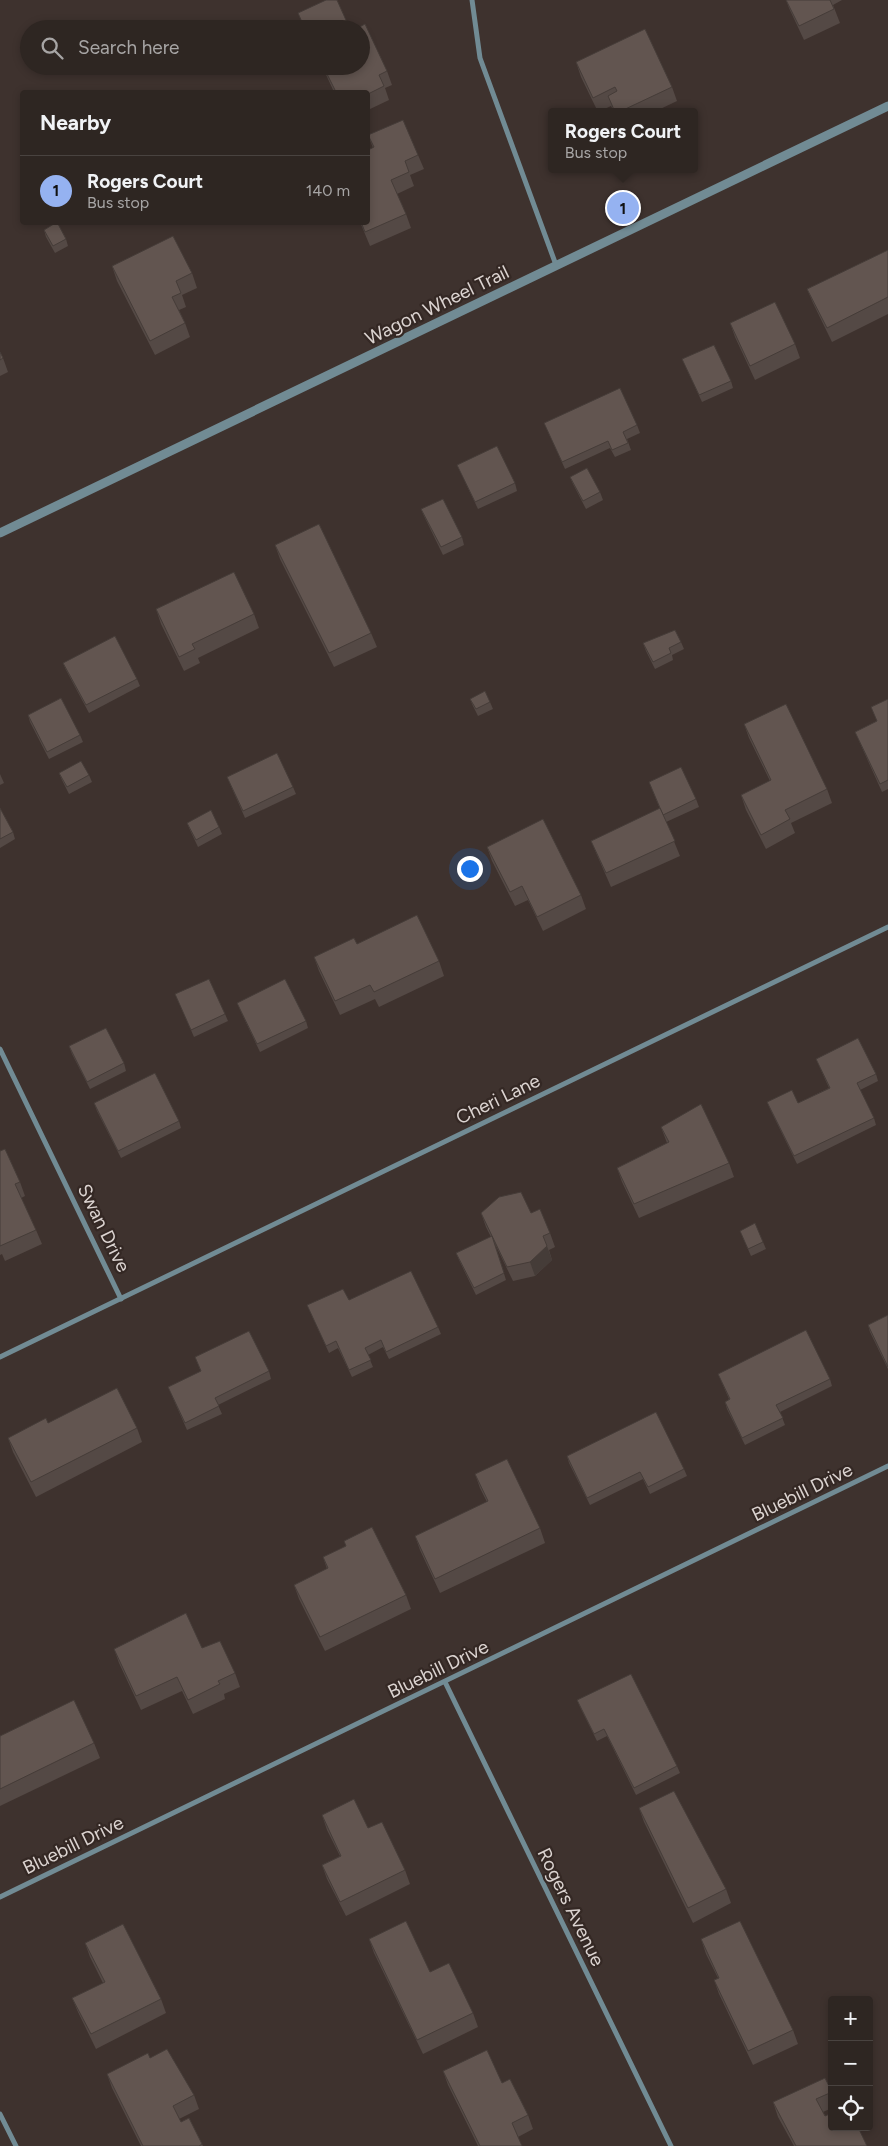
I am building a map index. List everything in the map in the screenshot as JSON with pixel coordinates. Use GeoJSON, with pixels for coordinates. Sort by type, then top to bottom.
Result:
{"type":"FeatureCollection","features":[{"type":"Feature","properties":{"kind":"street"},"geometry":{"type":"LineString","coordinates":[[472,0],[480,58],[556,266]]}},
{"type":"Feature","properties":{"kind":"street","name":"Wagon Wheel Trail"},"geometry":{"type":"LineString","coordinates":[[0,533],[888,106]]}},
{"type":"Feature","properties":{"kind":"street","name":"Cheri Lane"},"geometry":{"type":"LineString","coordinates":[[121,1299],[888,927]]}},
{"type":"Feature","properties":{"kind":"street","name":"Swan Drive"},"geometry":{"type":"LineString","coordinates":[[0,1049],[121,1299],[0,1357]]}},
{"type":"Feature","properties":{"kind":"street","name":"Bluebill Drive"},"geometry":{"type":"LineString","coordinates":[[0,1897],[888,1466]]}},
{"type":"Feature","properties":{"kind":"street","name":"Rogers Avenue"},"geometry":{"type":"LineString","coordinates":[[445,1682],[671,2146]]}},
{"type":"Feature","properties":{"kind":"street"},"geometry":{"type":"LineString","coordinates":[[0,2114],[16,2146]]}},
{"type":"Feature","properties":{"kind":"building"},"geometry":{"type":"Polygon","coordinates":[[[326,0],[337,0],[346,20],[301,20],[298,13],[326,0]]]}},
{"type":"Feature","properties":{"kind":"building"},"geometry":{"type":"Polygon","coordinates":[[[786,0],[830,0],[834,9],[799,26],[786,0]]]}},
{"type":"Feature","properties":{"kind":"building"},"geometry":{"type":"Polygon","coordinates":[[[645,29],[672,87],[627,108],[613,108],[608,96],[617,91],[615,87],[593,98],[576,62],[645,29]]]}},
{"type":"Feature","properties":{"kind":"building"},"geometry":{"type":"Polygon","coordinates":[[[370,35],[387,71],[379,75],[384,86],[370,93],[370,90],[335,90],[328,75],[370,75],[370,35]]]}},
{"type":"Feature","properties":{"kind":"building"},"geometry":{"type":"Polygon","coordinates":[[[403,120],[418,155],[405,161],[409,172],[391,180],[406,214],[365,232],[362,225],[370,225],[370,149],[374,147],[370,134],[403,120]]]}},
{"type":"Feature","properties":{"kind":"building"},"geometry":{"type":"Polygon","coordinates":[[[52,225],[59,225],[66,239],[53,246],[44,230],[52,225]]]}},
{"type":"Feature","properties":{"kind":"building"},"geometry":{"type":"Polygon","coordinates":[[[173,236],[192,273],[176,281],[181,293],[172,297],[185,323],[150,341],[112,266],[173,236]]]}},
{"type":"Feature","properties":{"kind":"building"},"geometry":{"type":"Polygon","coordinates":[[[888,250],[888,297],[827,328],[807,289],[888,250]]]}},
{"type":"Feature","properties":{"kind":"building"},"geometry":{"type":"Polygon","coordinates":[[[775,302],[795,344],[750,366],[730,323],[775,302]]]}},
{"type":"Feature","properties":{"kind":"building"},"geometry":{"type":"Polygon","coordinates":[[[714,345],[731,381],[699,395],[682,359],[714,345]]]}},
{"type":"Feature","properties":{"kind":"building"},"geometry":{"type":"Polygon","coordinates":[[[620,388],[637,425],[623,432],[628,443],[612,450],[608,441],[562,462],[544,423],[620,388]]]}},
{"type":"Feature","properties":{"kind":"building"},"geometry":{"type":"Polygon","coordinates":[[[497,446],[515,483],[475,502],[457,465],[497,446]]]}},
{"type":"Feature","properties":{"kind":"building"},"geometry":{"type":"Polygon","coordinates":[[[587,468],[600,492],[583,501],[570,477],[587,468]]]}},
{"type":"Feature","properties":{"kind":"building"},"geometry":{"type":"Polygon","coordinates":[[[443,499],[462,537],[441,547],[421,509],[443,499]]]}},
{"type":"Feature","properties":{"kind":"building"},"geometry":{"type":"Polygon","coordinates":[[[319,524],[371,633],[329,653],[275,545],[319,524]]]}},
{"type":"Feature","properties":{"kind":"building"},"geometry":{"type":"Polygon","coordinates":[[[234,572],[254,614],[192,644],[195,649],[179,657],[156,609],[234,572]]]}},
{"type":"Feature","properties":{"kind":"building"},"geometry":{"type":"Polygon","coordinates":[[[675,630],[681,642],[669,648],[671,653],[653,662],[643,643],[675,630]]]}},
{"type":"Feature","properties":{"kind":"building"},"geometry":{"type":"Polygon","coordinates":[[[115,636],[137,679],[86,705],[63,663],[115,636]]]}},
{"type":"Feature","properties":{"kind":"building"},"geometry":{"type":"Polygon","coordinates":[[[485,691],[490,702],[476,709],[470,699],[485,691]]]}},
{"type":"Feature","properties":{"kind":"building"},"geometry":{"type":"Polygon","coordinates":[[[61,698],[80,735],[47,752],[28,715],[61,698]]]}},
{"type":"Feature","properties":{"kind":"building"},"geometry":{"type":"Polygon","coordinates":[[[888,699],[888,780],[880,784],[855,732],[877,721],[871,707],[888,699]]]}},
{"type":"Feature","properties":{"kind":"building"},"geometry":{"type":"Polygon","coordinates":[[[786,704],[827,789],[785,810],[790,819],[761,835],[741,795],[771,780],[744,724],[786,704]]]}},
{"type":"Feature","properties":{"kind":"building"},"geometry":{"type":"Polygon","coordinates":[[[277,753],[293,787],[243,811],[227,777],[277,753]]]}},
{"type":"Feature","properties":{"kind":"building"},"geometry":{"type":"Polygon","coordinates":[[[81,761],[89,775],[67,787],[59,773],[81,761]]]}},
{"type":"Feature","properties":{"kind":"building"},"geometry":{"type":"Polygon","coordinates":[[[681,767],[696,799],[663,815],[649,782],[681,767]]]}},
{"type":"Feature","properties":{"kind":"building"},"geometry":{"type":"Polygon","coordinates":[[[0,808],[13,832],[0,839],[0,808]]]}},
{"type":"Feature","properties":{"kind":"building"},"geometry":{"type":"Polygon","coordinates":[[[660,808],[675,841],[606,873],[591,841],[660,808]]]}},
{"type":"Feature","properties":{"kind":"building"},"geometry":{"type":"Polygon","coordinates":[[[211,810],[219,827],[196,840],[187,823],[211,810]]]}},
{"type":"Feature","properties":{"kind":"building"},"geometry":{"type":"Polygon","coordinates":[[[543,819],[581,895],[537,917],[522,886],[510,892],[487,847],[543,819]]]}},
{"type":"Feature","properties":{"kind":"building"},"geometry":{"type":"Polygon","coordinates":[[[417,915],[439,961],[374,992],[370,985],[335,1001],[314,957],[354,938],[357,944],[417,915]]]}},
{"type":"Feature","properties":{"kind":"building"},"geometry":{"type":"Polygon","coordinates":[[[209,979],[225,1014],[191,1030],[175,994],[209,979]]]}},
{"type":"Feature","properties":{"kind":"building"},"geometry":{"type":"Polygon","coordinates":[[[285,979],[306,1021],[257,1044],[237,1003],[285,979]]]}},
{"type":"Feature","properties":{"kind":"building"},"geometry":{"type":"Polygon","coordinates":[[[106,1028],[124,1063],[87,1082],[69,1046],[106,1028]]]}},
{"type":"Feature","properties":{"kind":"building"},"geometry":{"type":"Polygon","coordinates":[[[858,1038],[876,1074],[857,1083],[874,1118],[794,1156],[767,1102],[792,1090],[798,1103],[830,1088],[816,1059],[858,1038]]]}},
{"type":"Feature","properties":{"kind":"building"},"geometry":{"type":"Polygon","coordinates":[[[155,1073],[179,1121],[118,1151],[94,1103],[155,1073]]]}},
{"type":"Feature","properties":{"kind":"building"},"geometry":{"type":"Polygon","coordinates":[[[701,1104],[729,1163],[634,1204],[617,1168],[669,1142],[661,1127],[701,1104]]]}},
{"type":"Feature","properties":{"kind":"building"},"geometry":{"type":"Polygon","coordinates":[[[5,1149],[20,1182],[15,1184],[36,1230],[0,1246],[0,1151],[5,1149]]]}},
{"type":"Feature","properties":{"kind":"building"},"geometry":{"type":"Polygon","coordinates":[[[521,1192],[531,1213],[540,1209],[550,1233],[543,1236],[547,1246],[530,1262],[507,1267],[481,1213],[499,1197],[521,1192]]]}},
{"type":"Feature","properties":{"kind":"building"},"geometry":{"type":"Polygon","coordinates":[[[755,1223],[763,1242],[748,1249],[740,1231],[755,1223]]]}},
{"type":"Feature","properties":{"kind":"building"},"geometry":{"type":"Polygon","coordinates":[[[492,1236],[504,1273],[474,1288],[456,1253],[492,1236]]]}},
{"type":"Feature","properties":{"kind":"building"},"geometry":{"type":"Polygon","coordinates":[[[411,1271],[438,1327],[386,1352],[381,1340],[365,1348],[371,1360],[349,1370],[336,1341],[326,1346],[307,1305],[343,1289],[349,1300],[411,1271]]]}},
{"type":"Feature","properties":{"kind":"building"},"geometry":{"type":"Polygon","coordinates":[[[888,1315],[888,1367],[868,1325],[888,1315]]]}},
{"type":"Feature","properties":{"kind":"building"},"geometry":{"type":"Polygon","coordinates":[[[806,1330],[830,1379],[776,1405],[783,1418],[742,1438],[725,1402],[730,1399],[718,1374],[806,1330]]]}},
{"type":"Feature","properties":{"kind":"building"},"geometry":{"type":"Polygon","coordinates":[[[249,1331],[269,1371],[215,1398],[219,1406],[185,1423],[168,1387],[201,1371],[195,1357],[249,1331]]]}},
{"type":"Feature","properties":{"kind":"building"},"geometry":{"type":"Polygon","coordinates":[[[117,1388],[137,1428],[31,1482],[8,1438],[46,1418],[48,1423],[117,1388]]]}},
{"type":"Feature","properties":{"kind":"building"},"geometry":{"type":"Polygon","coordinates":[[[656,1412],[684,1469],[648,1487],[640,1472],[587,1498],[567,1456],[656,1412]]]}},
{"type":"Feature","properties":{"kind":"building"},"geometry":{"type":"Polygon","coordinates":[[[507,1459],[540,1528],[435,1579],[415,1536],[488,1501],[475,1474],[507,1459]]]}},
{"type":"Feature","properties":{"kind":"building"},"geometry":{"type":"Polygon","coordinates":[[[372,1527],[406,1595],[320,1637],[294,1585],[328,1568],[323,1557],[346,1546],[344,1541],[372,1527]]]}},
{"type":"Feature","properties":{"kind":"building"},"geometry":{"type":"Polygon","coordinates":[[[186,1613],[202,1648],[220,1641],[235,1673],[218,1681],[220,1684],[188,1700],[177,1677],[136,1696],[114,1649],[186,1613]]]}},
{"type":"Feature","properties":{"kind":"building"},"geometry":{"type":"Polygon","coordinates":[[[631,1674],[677,1766],[634,1788],[604,1729],[594,1734],[577,1700],[631,1674]]]}},
{"type":"Feature","properties":{"kind":"building"},"geometry":{"type":"Polygon","coordinates":[[[74,1700],[94,1743],[0,1789],[0,1736],[74,1700]]]}},
{"type":"Feature","properties":{"kind":"building"},"geometry":{"type":"Polygon","coordinates":[[[674,1791],[726,1889],[688,1908],[639,1808],[674,1791]]]}},
{"type":"Feature","properties":{"kind":"building"},"geometry":{"type":"Polygon","coordinates":[[[354,1799],[368,1828],[382,1822],[405,1870],[340,1902],[322,1865],[341,1856],[322,1815],[354,1799]]]}},
{"type":"Feature","properties":{"kind":"building"},"geometry":{"type":"Polygon","coordinates":[[[406,1921],[430,1972],[449,1963],[473,2013],[417,2040],[369,1939],[406,1921]]]}},
{"type":"Feature","properties":{"kind":"building"},"geometry":{"type":"Polygon","coordinates":[[[740,1921],[793,2030],[748,2051],[714,1980],[719,1978],[701,1939],[740,1921]]]}},
{"type":"Feature","properties":{"kind":"building"},"geometry":{"type":"Polygon","coordinates":[[[123,1924],[161,1999],[91,2034],[72,1998],[105,1982],[85,1943],[123,1924]]]}},
{"type":"Feature","properties":{"kind":"building"},"geometry":{"type":"Polygon","coordinates":[[[167,2049],[194,2095],[173,2106],[181,2122],[189,2118],[202,2144],[199,2146],[143,2146],[107,2074],[148,2053],[150,2058],[167,2049]]]}},
{"type":"Feature","properties":{"kind":"building"},"geometry":{"type":"Polygon","coordinates":[[[487,2050],[502,2083],[510,2079],[528,2115],[512,2123],[522,2146],[480,2146],[443,2071],[487,2050]]]}},
{"type":"Feature","properties":{"kind":"building"},"geometry":{"type":"Polygon","coordinates":[[[825,2078],[828,2084],[828,2094],[816,2099],[825,2116],[828,2115],[828,2131],[860,2131],[867,2146],[796,2146],[773,2102],[825,2078]]]}},
{"type":"Feature","properties":{"kind":"place","name":"Rogers Court"},"geometry":{"type":"Point","coordinates":[623,208]}}]}
